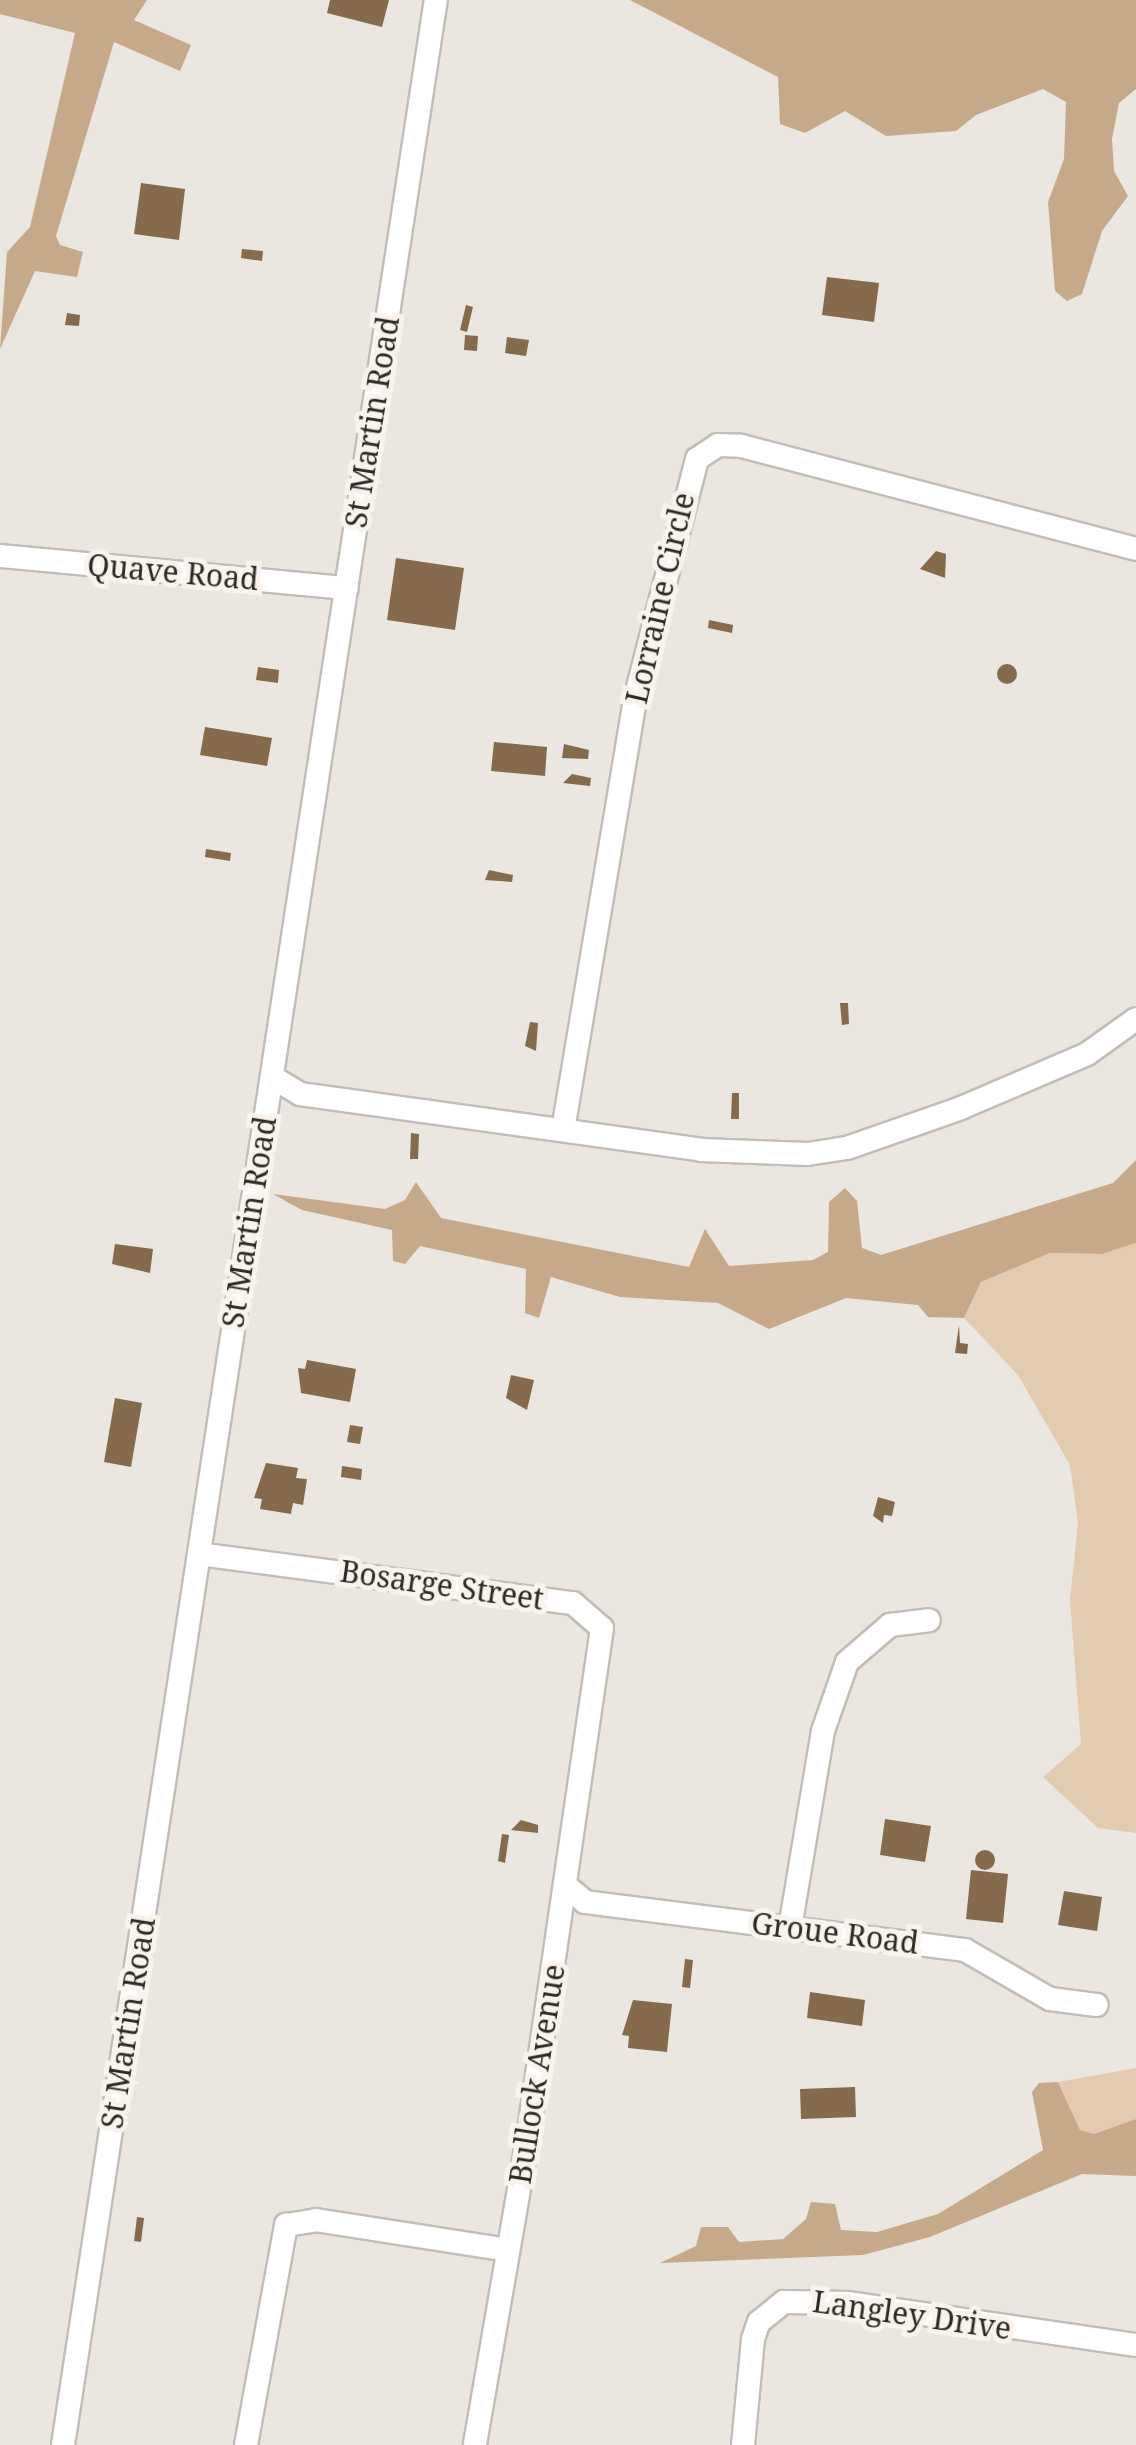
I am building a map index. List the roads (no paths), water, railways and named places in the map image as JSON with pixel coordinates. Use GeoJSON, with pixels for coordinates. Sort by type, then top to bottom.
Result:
{"type":"FeatureCollection","features":[{"type":"Feature","properties":{"kind":"street","name":"St Martin Road"},"geometry":{"type":"LineString","coordinates":[[63,2445],[436,0]]}},
{"type":"Feature","properties":{"kind":"street","name":"Lorraine Circle"},"geometry":{"type":"LineString","coordinates":[[564,1130],[636,695],[698,459],[718,445],[740,446],[1136,549]]}},
{"type":"Feature","properties":{"kind":"street","name":"Quave Road"},"geometry":{"type":"LineString","coordinates":[[0,556],[346,588]]}},
{"type":"Feature","properties":{"kind":"street"},"geometry":{"type":"LineString","coordinates":[[272,1077],[300,1094],[761,1155],[848,1148],[1087,1054],[1136,1019]]}},
{"type":"Feature","properties":{"kind":"street","name":"Bosarge Street"},"geometry":{"type":"LineString","coordinates":[[199,1554],[573,1603],[602,1628],[595,1702]]}},
{"type":"Feature","properties":{"kind":"street"},"geometry":{"type":"LineString","coordinates":[[790,1928],[822,1732],[847,1662],[890,1625],[929,1620]]}},
{"type":"Feature","properties":{"kind":"street","name":"Bullock Avenue"},"geometry":{"type":"LineString","coordinates":[[475,2445],[595,1702]]}},
{"type":"Feature","properties":{"kind":"street","name":"Groue Road"},"geometry":{"type":"LineString","coordinates":[[565,1885],[585,1902],[965,1950],[1050,1999],[1098,2006]]}},
{"type":"Feature","properties":{"kind":"street"},"geometry":{"type":"LineString","coordinates":[[246,2445],[286,2225],[316,2220],[508,2250]]}},
{"type":"Feature","properties":{"kind":"street","name":"Langley Drive"},"geometry":{"type":"LineString","coordinates":[[743,2445],[753,2339],[759,2322],[784,2302],[848,2303],[1136,2345]]}}]}
